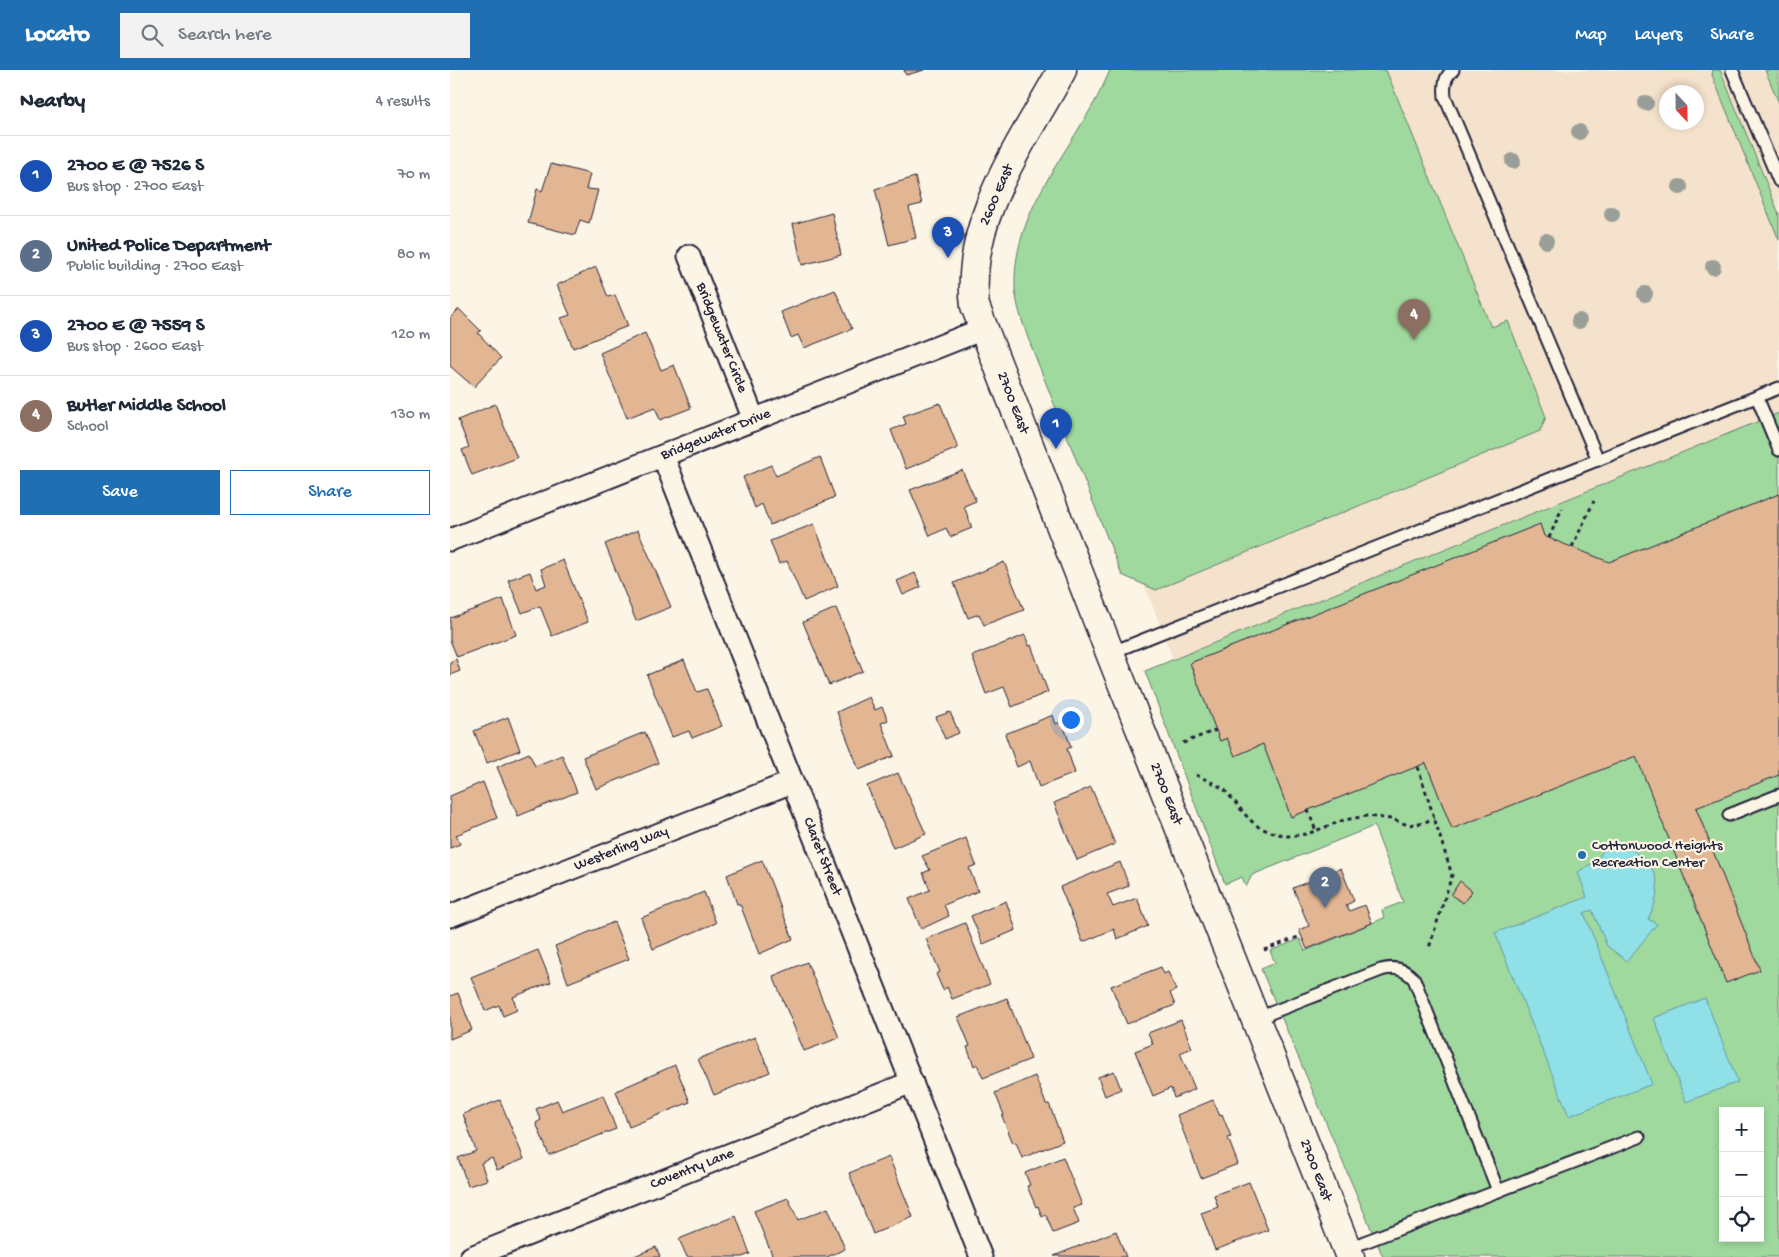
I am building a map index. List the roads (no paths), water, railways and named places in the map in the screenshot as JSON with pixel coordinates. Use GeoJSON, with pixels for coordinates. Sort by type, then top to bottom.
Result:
{"type":"FeatureCollection","features":[{"type":"Feature","properties":{"kind":"street","name":"2600 East"},"geometry":{"type":"LineString","coordinates":[[983,329],[975,306],[973,292],[973,273],[983,223],[995,190],[1062,70]]}},
{"type":"Feature","properties":{"kind":"street","name":"Bridgewater Circle"},"geometry":{"type":"LineString","coordinates":[[689,256],[754,420]]}},
{"type":"Feature","properties":{"kind":"street","name":"Bridgewater Drive"},"geometry":{"type":"LineString","coordinates":[[450,540],[983,329]]}},
{"type":"Feature","properties":{"kind":"street","name":"2700 East"},"geometry":{"type":"LineString","coordinates":[[983,329],[1348,1253]]}},
{"type":"Feature","properties":{"kind":"street","name":"Claret Street"},"geometry":{"type":"LineString","coordinates":[[663,456],[981,1257]]}},
{"type":"Feature","properties":{"kind":"street","name":"Westerling Way"},"geometry":{"type":"LineString","coordinates":[[450,916],[792,782]]}},
{"type":"Feature","properties":{"kind":"street","name":"Coventry Lane"},"geometry":{"type":"LineString","coordinates":[[471,1257],[912,1082]]}},
{"type":"Feature","properties":{"kind":"lane"},"geometry":{"type":"LineString","coordinates":[[1453,70],[1445,80],[1446,97],[1598,460]]}},
{"type":"Feature","properties":{"kind":"lane"},"geometry":{"type":"LineString","coordinates":[[1732,70],[1779,182]]}},
{"type":"Feature","properties":{"kind":"lane"},"geometry":{"type":"LineString","coordinates":[[1110,653],[1779,388]]}},
{"type":"Feature","properties":{"kind":"lane"},"geometry":{"type":"LineString","coordinates":[[1757,397],[1779,450]]}},
{"type":"Feature","properties":{"kind":"lane"},"geometry":{"type":"LineString","coordinates":[[1729,815],[1779,795]]}},
{"type":"Feature","properties":{"kind":"lane"},"geometry":{"type":"LineString","coordinates":[[1255,1020],[1382,970],[1390,968],[1408,973],[1414,979],[1498,1191]]}},
{"type":"Feature","properties":{"kind":"lane"},"geometry":{"type":"LineString","coordinates":[[1348,1253],[1498,1191],[1639,1137]]}},
{"type":"Feature","properties":{"kind":"water"},"geometry":{"type":"Polygon","coordinates":[[[1628,847],[1647,862],[1656,878],[1656,897],[1648,919],[1657,924],[1627,961],[1607,946],[1592,910],[1584,913],[1652,1084],[1569,1116],[1495,933],[1587,897],[1578,872],[1596,861],[1605,848],[1628,847]]]}},
{"type":"Feature","properties":{"kind":"water"},"geometry":{"type":"Polygon","coordinates":[[[1705,998],[1738,1082],[1686,1102],[1654,1018],[1705,998]]]}},
{"type":"Feature","properties":{"kind":"place","name":"2700 E @ 7559 S"},"geometry":{"type":"Point","coordinates":[948,258]}},
{"type":"Feature","properties":{"kind":"place","name":"Butler Middle School"},"geometry":{"type":"Point","coordinates":[1414,340]}},
{"type":"Feature","properties":{"kind":"place","name":"2700 E @ 7526 S"},"geometry":{"type":"Point","coordinates":[1056,449]}},
{"type":"Feature","properties":{"kind":"place","name":"Cottonwood Heights Recreation Center"},"geometry":{"type":"Point","coordinates":[1582,855]}},
{"type":"Feature","properties":{"kind":"place","name":"United Police Department"},"geometry":{"type":"Point","coordinates":[1325,908]}}]}
